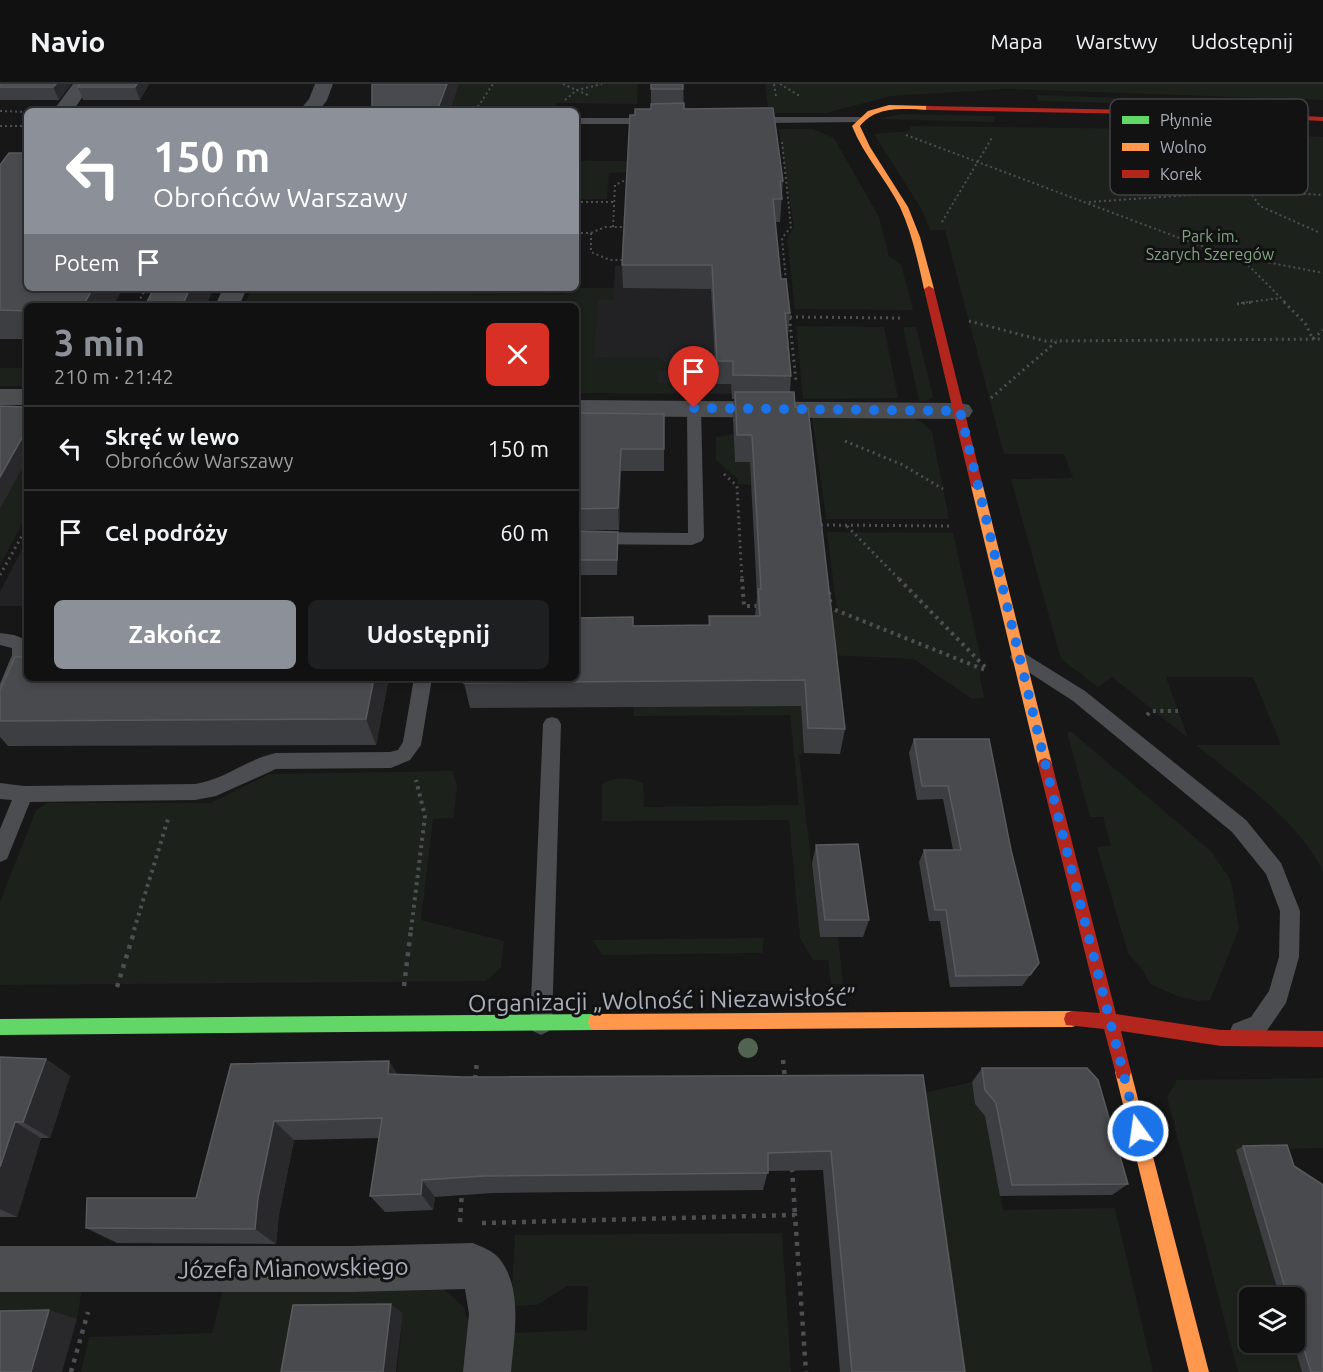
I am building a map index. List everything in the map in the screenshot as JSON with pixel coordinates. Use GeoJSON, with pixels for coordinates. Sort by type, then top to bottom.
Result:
{"type":"FeatureCollection","features":[{"type":"Feature","properties":{"kind":"street"},"geometry":{"type":"LineString","coordinates":[[65,108],[82,84]]}},
{"type":"Feature","properties":{"kind":"street"},"geometry":{"type":"LineString","coordinates":[[311,108],[318,100],[324,84]]}},
{"type":"Feature","properties":{"kind":"street"},"geometry":{"type":"LineString","coordinates":[[1110,111],[906,107],[874,111],[858,120],[856,126],[861,140],[895,192],[916,240],[1199,1372]]}},
{"type":"Feature","properties":{"kind":"street"},"geometry":{"type":"LineString","coordinates":[[1308,118],[1323,119]]}},
{"type":"Feature","properties":{"kind":"street"},"geometry":{"type":"LineString","coordinates":[[0,397],[24,397]]}},
{"type":"Feature","properties":{"kind":"street"},"geometry":{"type":"LineString","coordinates":[[579,408],[960,411]]}},
{"type":"Feature","properties":{"kind":"street","name":"Organizacji „Wolność i Niezawisłość”"},"geometry":{"type":"LineString","coordinates":[[0,1027],[1051,1018],[1110,1021],[1221,1038],[1323,1039]]}},
{"type":"Feature","properties":{"kind":"street","name":"Józefa Mianowskiego"},"geometry":{"type":"LineString","coordinates":[[0,1269],[350,1269],[458,1244],[473,1266],[482,1271],[492,1293],[487,1372]]}},
{"type":"Feature","properties":{"kind":"lane"},"geometry":{"type":"LineString","coordinates":[[579,121],[661,120]]}},
{"type":"Feature","properties":{"kind":"lane"},"geometry":{"type":"LineString","coordinates":[[745,120],[858,120]]}},
{"type":"Feature","properties":{"kind":"lane"},"geometry":{"type":"LineString","coordinates":[[579,538],[692,539],[696,537],[694,408]]}},
{"type":"Feature","properties":{"kind":"lane"},"geometry":{"type":"LineString","coordinates":[[0,639],[14,640],[21,645],[21,655],[0,705]]}},
{"type":"Feature","properties":{"kind":"lane"},"geometry":{"type":"LineString","coordinates":[[1019,657],[1079,696],[1239,826],[1274,869],[1290,910],[1289,957],[1278,996],[1257,1025],[1221,1038]]}},
{"type":"Feature","properties":{"kind":"lane"},"geometry":{"type":"LineString","coordinates":[[0,791],[24,794],[176,793],[208,790],[266,763],[276,761],[391,760],[404,755],[412,745],[423,681]]}},
{"type":"Feature","properties":{"kind":"lane"},"geometry":{"type":"LineString","coordinates":[[541,1024],[552,724]]}},
{"type":"Feature","properties":{"kind":"lane"},"geometry":{"type":"LineString","coordinates":[[0,853],[24,794]]}},
{"type":"Feature","properties":{"kind":"path"},"geometry":{"type":"LineString","coordinates":[[477,108],[493,84]]}},
{"type":"Feature","properties":{"kind":"path"},"geometry":{"type":"LineString","coordinates":[[0,111],[24,112]]}},
{"type":"Feature","properties":{"kind":"path"},"geometry":{"type":"LineString","coordinates":[[779,120],[791,227],[782,238],[788,294]]}},
{"type":"Feature","properties":{"kind":"path"},"geometry":{"type":"LineString","coordinates":[[0,126],[24,126]]}},
{"type":"Feature","properties":{"kind":"path"},"geometry":{"type":"LineString","coordinates":[[916,240],[928,238],[936,231],[960,195],[995,133]]}},
{"type":"Feature","properties":{"kind":"path"},"geometry":{"type":"LineString","coordinates":[[905,135],[1198,245],[1323,273]]}},
{"type":"Feature","properties":{"kind":"path"},"geometry":{"type":"LineString","coordinates":[[613,227],[615,185],[631,177]]}},
{"type":"Feature","properties":{"kind":"path"},"geometry":{"type":"LineString","coordinates":[[1308,194],[1323,195]]}},
{"type":"Feature","properties":{"kind":"path"},"geometry":{"type":"LineString","coordinates":[[1085,202],[1189,195]]}},
{"type":"Feature","properties":{"kind":"path"},"geometry":{"type":"LineString","coordinates":[[1252,195],[1260,206],[1318,232]]}},
{"type":"Feature","properties":{"kind":"path"},"geometry":{"type":"LineString","coordinates":[[579,202],[614,202]]}},
{"type":"Feature","properties":{"kind":"path"},"geometry":{"type":"LineString","coordinates":[[579,233],[591,233],[613,227],[637,227]]}},
{"type":"Feature","properties":{"kind":"path"},"geometry":{"type":"LineString","coordinates":[[591,233],[591,252],[610,260],[633,260]]}},
{"type":"Feature","properties":{"kind":"path"},"geometry":{"type":"LineString","coordinates":[[1240,256],[1305,323],[1313,339]]}},
{"type":"Feature","properties":{"kind":"path"},"geometry":{"type":"LineString","coordinates":[[1238,304],[1281,298]]}},
{"type":"Feature","properties":{"kind":"path"},"geometry":{"type":"LineString","coordinates":[[789,306],[803,410],[808,427],[903,465],[945,490]]}},
{"type":"Feature","properties":{"kind":"path"},"geometry":{"type":"LineString","coordinates":[[790,317],[937,318]]}},
{"type":"Feature","properties":{"kind":"path"},"geometry":{"type":"LineString","coordinates":[[959,319],[1045,341],[1323,339]]}},
{"type":"Feature","properties":{"kind":"path"},"geometry":{"type":"LineString","coordinates":[[1313,339],[1323,330]]}},
{"type":"Feature","properties":{"kind":"path"},"geometry":{"type":"LineString","coordinates":[[960,411],[984,404],[1057,341]]}},
{"type":"Feature","properties":{"kind":"path"},"geometry":{"type":"LineString","coordinates":[[717,467],[737,486],[744,606],[766,606]]}},
{"type":"Feature","properties":{"kind":"path"},"geometry":{"type":"LineString","coordinates":[[819,514],[821,525],[988,526]]}},
{"type":"Feature","properties":{"kind":"path"},"geometry":{"type":"LineString","coordinates":[[820,607],[831,607],[989,672],[847,526]]}},
{"type":"Feature","properties":{"kind":"path"},"geometry":{"type":"LineString","coordinates":[[0,575],[24,532]]}},
{"type":"Feature","properties":{"kind":"path"},"geometry":{"type":"LineString","coordinates":[[828,583],[831,607]]}},
{"type":"Feature","properties":{"kind":"path"},"geometry":{"type":"LineString","coordinates":[[404,755],[411,761],[425,816],[404,991]]}},
{"type":"Feature","properties":{"kind":"path"},"geometry":{"type":"LineString","coordinates":[[115,994],[176,793]]}},
{"type":"Feature","properties":{"kind":"path"},"geometry":{"type":"LineString","coordinates":[[783,1060],[785,1084]]}},
{"type":"Feature","properties":{"kind":"path"},"geometry":{"type":"LineString","coordinates":[[474,1089],[477,1062]]}},
{"type":"Feature","properties":{"kind":"path"},"geometry":{"type":"LineString","coordinates":[[792,1160],[806,1372]]}},
{"type":"Feature","properties":{"kind":"path"},"geometry":{"type":"LineString","coordinates":[[462,1184],[458,1244],[795,1215]]}},
{"type":"Feature","properties":{"kind":"path"},"geometry":{"type":"LineString","coordinates":[[71,1372],[100,1269]]}},
{"type":"Feature","properties":{"kind":"shaded area"},"geometry":{"type":"Polygon","coordinates":[[[615,266],[692,266],[783,302],[788,336],[783,336],[787,394],[579,393],[579,303],[271,303],[275,292],[566,294],[566,291],[579,291],[579,288],[614,288],[615,266]]]}},
{"type":"Feature","properties":{"kind":"shaded area"},"geometry":{"type":"Polygon","coordinates":[[[24,545],[24,606],[0,606],[0,592],[24,545]]]}},
{"type":"Feature","properties":{"kind":"green space"},"geometry":{"type":"Polygon","coordinates":[[[457,84],[638,84],[637,104],[558,103],[552,108],[448,108],[457,84]]]}},
{"type":"Feature","properties":{"kind":"green space"},"geometry":{"type":"Polygon","coordinates":[[[765,84],[1323,84],[1323,100],[1006,89],[891,96],[826,113],[769,113],[765,84]]]}},
{"type":"Feature","properties":{"kind":"green space"},"geometry":{"type":"Polygon","coordinates":[[[1037,95],[1160,99],[1110,99],[1110,103],[1038,101],[1037,95]]]}},
{"type":"Feature","properties":{"kind":"green space"},"geometry":{"type":"Polygon","coordinates":[[[901,114],[996,116],[994,122],[877,119],[901,114]]]}},
{"type":"Feature","properties":{"kind":"green space","name":"Park im. Szarych Szeregów"},"geometry":{"type":"Polygon","coordinates":[[[911,126],[1110,128],[1110,195],[1308,195],[1308,136],[1323,137],[1323,871],[1298,834],[1283,817],[1196,745],[1281,745],[1253,677],[1166,677],[1188,738],[1112,677],[1098,687],[1061,659],[1011,479],[1073,478],[1064,454],[1004,454],[945,230],[930,230],[922,210],[874,134],[909,131],[911,126]]]}},
{"type":"Feature","properties":{"kind":"green space"},"geometry":{"type":"Polygon","coordinates":[[[779,129],[813,129],[834,138],[879,217],[889,256],[901,264],[913,310],[795,309],[787,239],[794,227],[779,129]]]}},
{"type":"Feature","properties":{"kind":"green space"},"geometry":{"type":"Polygon","coordinates":[[[579,161],[676,161],[683,170],[609,173],[607,199],[579,199],[579,161]]]}},
{"type":"Feature","properties":{"kind":"green space"},"geometry":{"type":"Polygon","coordinates":[[[579,288],[614,288],[614,300],[598,300],[594,357],[659,358],[679,371],[658,371],[658,383],[685,384],[685,393],[579,393],[579,303],[245,303],[250,292],[304,293],[305,291],[423,291],[423,293],[566,294],[566,291],[579,291],[579,288]]]}},
{"type":"Feature","properties":{"kind":"green space"},"geometry":{"type":"Polygon","coordinates":[[[796,326],[884,327],[898,398],[803,399],[796,326]]]}},
{"type":"Feature","properties":{"kind":"green space"},"geometry":{"type":"Polygon","coordinates":[[[903,327],[916,327],[933,397],[927,401],[919,401],[903,327]]]}},
{"type":"Feature","properties":{"kind":"green space"},"geometry":{"type":"Polygon","coordinates":[[[0,368],[24,368],[24,386],[0,386],[0,368]]]}},
{"type":"Feature","properties":{"kind":"green space"},"geometry":{"type":"Polygon","coordinates":[[[812,416],[911,417],[923,423],[932,432],[949,519],[826,519],[812,416]]]}},
{"type":"Feature","properties":{"kind":"green space"},"geometry":{"type":"Polygon","coordinates":[[[734,434],[735,462],[750,462],[751,485],[738,484],[738,479],[716,460],[716,437],[734,434]]]}},
{"type":"Feature","properties":{"kind":"green space"},"geometry":{"type":"Polygon","coordinates":[[[24,465],[24,521],[0,565],[0,509],[24,465]]]}},
{"type":"Feature","properties":{"kind":"green space"},"geometry":{"type":"Polygon","coordinates":[[[827,532],[953,533],[980,654],[980,677],[984,698],[972,699],[914,659],[828,655],[792,616],[755,616],[755,611],[837,611],[827,532]]]}},
{"type":"Feature","properties":{"kind":"green space"},"geometry":{"type":"Polygon","coordinates":[[[633,706],[801,706],[804,753],[799,755],[820,937],[838,937],[843,984],[831,984],[828,960],[813,960],[800,938],[789,820],[602,821],[602,784],[622,779],[643,783],[644,807],[799,805],[790,715],[634,716],[633,706]]]}},
{"type":"Feature","properties":{"kind":"green space"},"geometry":{"type":"Polygon","coordinates":[[[1067,732],[1072,732],[1212,852],[1231,881],[1239,929],[1210,1000],[1198,1001],[1177,996],[1150,984],[1144,972],[1128,953],[1097,847],[1111,846],[1103,817],[1090,817],[1067,732]]]}},
{"type":"Feature","properties":{"kind":"green space"},"geometry":{"type":"Polygon","coordinates":[[[452,771],[457,784],[454,818],[433,819],[421,920],[504,941],[501,968],[486,981],[0,985],[0,902],[36,810],[47,803],[211,803],[269,774],[452,771]]]}},
{"type":"Feature","properties":{"kind":"green space"},"geometry":{"type":"Polygon","coordinates":[[[764,938],[762,953],[602,955],[593,940],[764,938]]]}},
{"type":"Feature","properties":{"kind":"green space"},"geometry":{"type":"Polygon","coordinates":[[[1323,1078],[1323,1148],[1237,1150],[1277,1287],[1239,1287],[1239,1353],[1296,1353],[1302,1372],[1238,1372],[1167,1097],[1177,1080],[1323,1078]]]}},
{"type":"Feature","properties":{"kind":"green space"},"geometry":{"type":"Polygon","coordinates":[[[972,1082],[975,1104],[985,1116],[1003,1210],[1115,1208],[1153,1372],[947,1372],[910,1096],[972,1082]]]}},
{"type":"Feature","properties":{"kind":"green space"},"geometry":{"type":"Polygon","coordinates":[[[782,1233],[791,1372],[507,1372],[510,1333],[587,1330],[588,1286],[567,1286],[537,1305],[511,1306],[515,1235],[782,1233]]]}},
{"type":"Feature","properties":{"kind":"green space"},"geometry":{"type":"Polygon","coordinates":[[[225,1281],[442,1287],[464,1308],[472,1335],[470,1372],[397,1372],[403,1313],[300,1372],[81,1372],[89,1337],[212,1333],[225,1281]]]}},
{"type":"Feature","properties":{"kind":"green space"},"geometry":{"type":"Polygon","coordinates":[[[83,1282],[77,1319],[0,1320],[0,1284],[83,1282]]]}},
{"type":"Feature","properties":{"kind":"building"},"geometry":{"type":"Polygon","coordinates":[[[0,84],[56,84],[53,87],[0,87],[0,84]]]}},
{"type":"Feature","properties":{"kind":"building"},"geometry":{"type":"Polygon","coordinates":[[[80,84],[137,84],[135,87],[78,87],[80,84]]]}},
{"type":"Feature","properties":{"kind":"building"},"geometry":{"type":"Polygon","coordinates":[[[372,84],[447,84],[438,108],[372,108],[372,84]]]}},
{"type":"Feature","properties":{"kind":"building"},"geometry":{"type":"Polygon","coordinates":[[[651,84],[683,84],[683,89],[651,89],[651,84]]]}},
{"type":"Feature","properties":{"kind":"building"},"geometry":{"type":"Polygon","coordinates":[[[684,103],[684,109],[773,108],[783,181],[780,181],[782,199],[773,199],[781,279],[786,279],[790,313],[785,313],[791,376],[733,375],[733,361],[717,361],[712,265],[622,265],[630,115],[635,115],[635,109],[651,109],[651,104],[684,103]]]}},
{"type":"Feature","properties":{"kind":"building"},"geometry":{"type":"Polygon","coordinates":[[[9,153],[24,153],[24,291],[91,291],[85,303],[24,303],[24,311],[0,310],[0,165],[9,153]]]}},
{"type":"Feature","properties":{"kind":"building"},"geometry":{"type":"Polygon","coordinates":[[[152,291],[189,291],[183,303],[146,303],[152,291]]]}},
{"type":"Feature","properties":{"kind":"building"},"geometry":{"type":"Polygon","coordinates":[[[735,392],[794,392],[795,407],[808,408],[845,729],[808,728],[805,680],[464,683],[464,681],[579,681],[579,618],[633,617],[633,626],[710,625],[709,616],[760,616],[758,589],[761,589],[752,435],[737,435],[735,392]]]}},
{"type":"Feature","properties":{"kind":"building"},"geometry":{"type":"Polygon","coordinates":[[[0,406],[24,407],[24,434],[0,477],[0,406]]]}},
{"type":"Feature","properties":{"kind":"building"},"geometry":{"type":"Polygon","coordinates":[[[579,413],[664,414],[664,449],[621,449],[618,508],[579,509],[579,413]]]}},
{"type":"Feature","properties":{"kind":"building"},"geometry":{"type":"Polygon","coordinates":[[[579,531],[618,532],[617,560],[579,560],[579,531]]]}},
{"type":"Feature","properties":{"kind":"building"},"geometry":{"type":"Polygon","coordinates":[[[15,657],[24,657],[24,681],[373,681],[366,719],[0,721],[0,690],[15,657]]]}},
{"type":"Feature","properties":{"kind":"building"},"geometry":{"type":"Polygon","coordinates":[[[914,739],[989,739],[1011,850],[1039,963],[1030,975],[956,976],[946,910],[935,910],[924,850],[961,850],[948,786],[922,786],[914,739]]]}},
{"type":"Feature","properties":{"kind":"building"},"geometry":{"type":"Polygon","coordinates":[[[858,844],[869,920],[825,920],[816,845],[858,844]]]}},
{"type":"Feature","properties":{"kind":"building"},"geometry":{"type":"Polygon","coordinates":[[[0,1057],[46,1059],[23,1122],[15,1122],[0,1167],[0,1057]]]}},
{"type":"Feature","properties":{"kind":"building"},"geometry":{"type":"Polygon","coordinates":[[[389,1061],[388,1074],[463,1077],[923,1075],[965,1372],[852,1372],[831,1151],[768,1153],[768,1173],[484,1176],[422,1180],[421,1194],[370,1196],[382,1118],[274,1121],[258,1198],[255,1229],[86,1228],[87,1198],[196,1198],[231,1064],[389,1061]]]}},
{"type":"Feature","properties":{"kind":"building"},"geometry":{"type":"Polygon","coordinates":[[[982,1068],[1087,1068],[1098,1080],[1128,1184],[1012,1185],[996,1103],[985,1090],[982,1068]]]}},
{"type":"Feature","properties":{"kind":"building"},"geometry":{"type":"Polygon","coordinates":[[[1287,1145],[1294,1166],[1323,1185],[1323,1372],[1311,1372],[1305,1353],[1305,1287],[1285,1287],[1243,1146],[1287,1145]]]}},
{"type":"Feature","properties":{"kind":"building"},"geometry":{"type":"Polygon","coordinates":[[[391,1304],[383,1372],[281,1372],[293,1305],[391,1304]]]}},
{"type":"Feature","properties":{"kind":"building"},"geometry":{"type":"Polygon","coordinates":[[[49,1310],[31,1372],[0,1372],[0,1311],[49,1310]]]}},
{"type":"Feature","properties":{"kind":"traffic: fast"},"geometry":{"type":"LineString","coordinates":[[0,1027],[596,1022]]}},
{"type":"Feature","properties":{"kind":"traffic: slow"},"geometry":{"type":"LineString","coordinates":[[929,108],[879,109],[862,118],[856,126],[866,147],[904,207],[929,289]]}},
{"type":"Feature","properties":{"kind":"traffic: slow"},"geometry":{"type":"LineString","coordinates":[[977,486],[1045,764]]}},
{"type":"Feature","properties":{"kind":"traffic: slow"},"geometry":{"type":"LineString","coordinates":[[596,1022],[1072,1019]]}},
{"type":"Feature","properties":{"kind":"traffic: slow"},"geometry":{"type":"LineString","coordinates":[[1123,1072],[1199,1372]]}},
{"type":"Feature","properties":{"kind":"traffic: jam"},"geometry":{"type":"LineString","coordinates":[[929,108],[1110,111]]}},
{"type":"Feature","properties":{"kind":"traffic: jam"},"geometry":{"type":"LineString","coordinates":[[1308,118],[1323,119]]}},
{"type":"Feature","properties":{"kind":"traffic: jam"},"geometry":{"type":"LineString","coordinates":[[929,289],[977,486]]}},
{"type":"Feature","properties":{"kind":"traffic: jam"},"geometry":{"type":"LineString","coordinates":[[1045,764],[1123,1072]]}},
{"type":"Feature","properties":{"kind":"traffic: jam"},"geometry":{"type":"LineString","coordinates":[[1072,1019],[1109,1021],[1221,1038],[1323,1039]]}},
{"type":"Feature","properties":{"kind":"route"},"geometry":{"type":"LineString","coordinates":[[694,408],[960,411],[1055,804],[1138,1131]]}}]}
